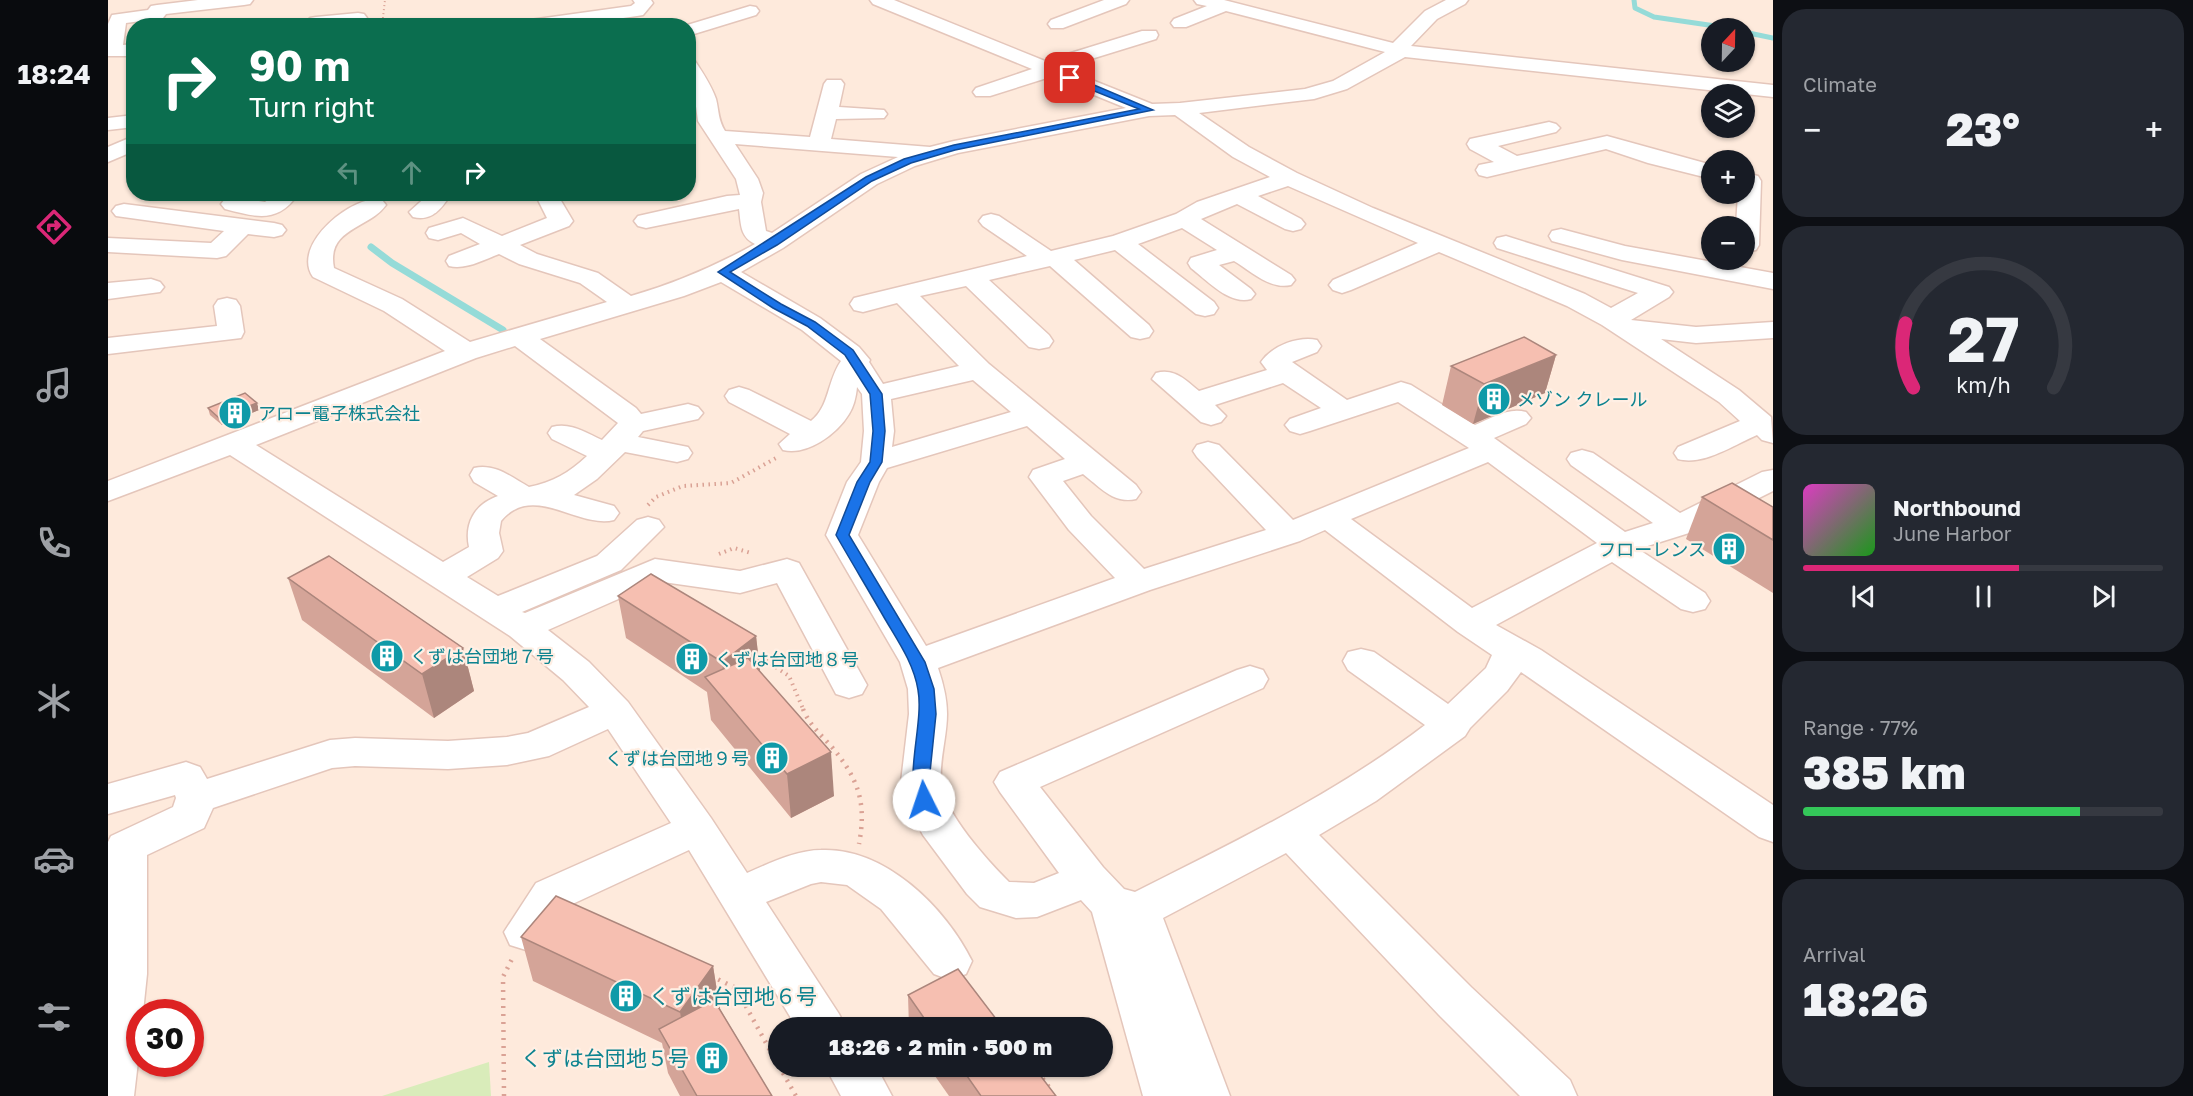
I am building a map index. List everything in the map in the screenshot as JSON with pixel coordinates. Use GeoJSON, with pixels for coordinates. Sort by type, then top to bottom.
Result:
{"type":"FeatureCollection","features":[{"type":"Feature","properties":{"kind":"street"},"geometry":{"type":"LineString","coordinates":[[126,50],[112,51],[118,19],[244,0]]}},
{"type":"Feature","properties":{"kind":"street"},"geometry":{"type":"LineString","coordinates":[[879,0],[1149,110]]}},
{"type":"Feature","properties":{"kind":"street"},"geometry":{"type":"LineString","coordinates":[[1057,24],[1120,0]]}},
{"type":"Feature","properties":{"kind":"street"},"geometry":{"type":"LineString","coordinates":[[1203,0],[1402,51],[1773,91]]}},
{"type":"Feature","properties":{"kind":"street"},"geometry":{"type":"LineString","coordinates":[[1402,51],[1402,43],[1431,15],[1459,0]]}},
{"type":"Feature","properties":{"kind":"street"},"geometry":{"type":"LineString","coordinates":[[568,18],[641,5],[654,12],[657,18]]}},
{"type":"Feature","properties":{"kind":"street"},"geometry":{"type":"LineString","coordinates":[[1180,23],[1223,6]]}},
{"type":"Feature","properties":{"kind":"street"},"geometry":{"type":"LineString","coordinates":[[696,28],[750,11]]}},
{"type":"Feature","properties":{"kind":"street"},"geometry":{"type":"LineString","coordinates":[[323,18],[358,14]]}},
{"type":"Feature","properties":{"kind":"street"},"geometry":{"type":"LineString","coordinates":[[982,92],[1149,35]]}},
{"type":"Feature","properties":{"kind":"street"},"geometry":{"type":"LineString","coordinates":[[108,492],[466,352],[675,291],[723,272],[774,243],[869,179],[930,153],[1149,110],[1180,109],[1307,95],[1340,85],[1402,51]]}},
{"type":"Feature","properties":{"kind":"street"},"geometry":{"type":"LineString","coordinates":[[696,75],[709,112],[706,127],[747,179],[752,193],[749,202],[755,235],[774,243]]}},
{"type":"Feature","properties":{"kind":"street"},"geometry":{"type":"LineString","coordinates":[[819,145],[826,113],[825,84],[856,85]]}},
{"type":"Feature","properties":{"kind":"street"},"geometry":{"type":"LineString","coordinates":[[1180,109],[1241,152],[1289,178],[1365,213],[1576,300],[1730,396],[1767,429]]}},
{"type":"Feature","properties":{"kind":"street"},"geometry":{"type":"LineString","coordinates":[[826,113],[877,114]]}},
{"type":"Feature","properties":{"kind":"street"},"geometry":{"type":"LineString","coordinates":[[108,124],[126,122]]}},
{"type":"Feature","properties":{"kind":"street"},"geometry":{"type":"LineString","coordinates":[[706,127],[819,145],[930,153]]}},
{"type":"Feature","properties":{"kind":"street"},"geometry":{"type":"LineString","coordinates":[[1514,164],[1478,144],[1549,128]]}},
{"type":"Feature","properties":{"kind":"street"},"geometry":{"type":"LineString","coordinates":[[1487,170],[1607,142],[1656,159],[1701,169]]}},
{"type":"Feature","properties":{"kind":"street"},"geometry":{"type":"LineString","coordinates":[[108,155],[126,145]]}},
{"type":"Feature","properties":{"kind":"street"},"geometry":{"type":"LineString","coordinates":[[863,304],[1120,242],[1184,219],[1205,207],[1289,178]]}},
{"type":"Feature","properties":{"kind":"street"},"geometry":{"type":"LineString","coordinates":[[1751,216],[1756,182]]}},
{"type":"Feature","properties":{"kind":"street"},"geometry":{"type":"LineString","coordinates":[[1238,195],[1293,224]]}},
{"type":"Feature","properties":{"kind":"street"},"geometry":{"type":"LineString","coordinates":[[116,215],[143,201]]}},
{"type":"Feature","properties":{"kind":"street"},"geometry":{"type":"LineString","coordinates":[[206,201],[271,210],[282,201]]}},
{"type":"Feature","properties":{"kind":"street"},"geometry":{"type":"LineString","coordinates":[[421,212],[435,201]]}},
{"type":"Feature","properties":{"kind":"street"},"geometry":{"type":"LineString","coordinates":[[458,261],[561,221],[550,201]]}},
{"type":"Feature","properties":{"kind":"street"},"geometry":{"type":"LineString","coordinates":[[646,221],[726,203],[749,202]]}},
{"type":"Feature","properties":{"kind":"street"},"geometry":{"type":"LineString","coordinates":[[374,205],[321,244],[318,260],[322,272],[393,305],[466,352]]}},
{"type":"Feature","properties":{"kind":"street"},"geometry":{"type":"LineString","coordinates":[[116,215],[274,230]]}},
{"type":"Feature","properties":{"kind":"street"},"geometry":{"type":"LineString","coordinates":[[1184,219],[1282,280]]}},
{"type":"Feature","properties":{"kind":"street"},"geometry":{"type":"LineString","coordinates":[[991,221],[1051,258],[1140,332]]}},
{"type":"Feature","properties":{"kind":"street"},"geometry":{"type":"LineString","coordinates":[[438,233],[463,225],[528,259],[589,278],[628,305]]}},
{"type":"Feature","properties":{"kind":"street"},"geometry":{"type":"LineString","coordinates":[[108,245],[217,251],[243,226]]}},
{"type":"Feature","properties":{"kind":"street"},"geometry":{"type":"LineString","coordinates":[[1561,236],[1622,253],[1773,281]]}},
{"type":"Feature","properties":{"kind":"street"},"geometry":{"type":"LineString","coordinates":[[1120,242],[1205,308]]}},
{"type":"Feature","properties":{"kind":"street"},"geometry":{"type":"LineString","coordinates":[[1342,285],[1440,243]]}},
{"type":"Feature","properties":{"kind":"street"},"geometry":{"type":"LineString","coordinates":[[1506,243],[1589,260],[1660,292],[1616,323]]}},
{"type":"Feature","properties":{"kind":"street"},"geometry":{"type":"LineString","coordinates":[[1238,252],[1200,263],[1242,294]]}},
{"type":"Feature","properties":{"kind":"street"},"geometry":{"type":"LineString","coordinates":[[723,272],[777,306],[811,324],[856,360],[876,394],[879,431],[876,462],[863,482],[842,535],[918,662],[926,689],[928,714],[921,782],[924,800],[937,824],[982,882],[995,895],[1016,901],[1113,897],[1290,831],[1384,776],[1452,726],[1507,668],[1511,651]]}},
{"type":"Feature","properties":{"kind":"street"},"geometry":{"type":"LineString","coordinates":[[971,277],[1039,341]]}},
{"type":"Feature","properties":{"kind":"street"},"geometry":{"type":"LineString","coordinates":[[108,291],[151,287]]}},
{"type":"Feature","properties":{"kind":"street"},"geometry":{"type":"LineString","coordinates":[[902,293],[979,370],[1030,416],[1125,492]]}},
{"type":"Feature","properties":{"kind":"street"},"geometry":{"type":"LineString","coordinates":[[108,346],[231,332],[227,306]]}},
{"type":"Feature","properties":{"kind":"street"},"geometry":{"type":"LineString","coordinates":[[1616,323],[1696,335],[1773,330]]}},
{"type":"Feature","properties":{"kind":"street"},"geometry":{"type":"LineString","coordinates":[[518,336],[626,414],[619,440]]}},
{"type":"Feature","properties":{"kind":"street"},"geometry":{"type":"LineString","coordinates":[[1307,346],[1284,355],[1275,362],[1287,373],[1344,411]]}},
{"type":"Feature","properties":{"kind":"street"},"geometry":{"type":"LineString","coordinates":[[757,399],[803,439],[819,429],[837,410],[847,371],[856,360]]}},
{"type":"Feature","properties":{"kind":"street"},"geometry":{"type":"LineString","coordinates":[[876,394],[979,370]]}},
{"type":"Feature","properties":{"kind":"street"},"geometry":{"type":"LineString","coordinates":[[1166,379],[1203,409],[1287,373]]}},
{"type":"Feature","properties":{"kind":"street"},"geometry":{"type":"LineString","coordinates":[[1300,425],[1401,391],[1482,443],[1693,601]]}},
{"type":"Feature","properties":{"kind":"street"},"geometry":{"type":"LineString","coordinates":[[444,576],[486,551],[482,531],[487,518],[511,501],[569,486],[619,440],[688,413]]}},
{"type":"Feature","properties":{"kind":"street"},"geometry":{"type":"LineString","coordinates":[[876,462],[1030,416]]}},
{"type":"Feature","properties":{"kind":"street"},"geometry":{"type":"LineString","coordinates":[[918,662],[1138,582],[1288,534],[1482,443],[1515,418]]}},
{"type":"Feature","properties":{"kind":"street"},"geometry":{"type":"LineString","coordinates":[[1689,453],[1767,429]]}},
{"type":"Feature","properties":{"kind":"street"},"geometry":{"type":"LineString","coordinates":[[563,433],[619,440],[676,453]]}},
{"type":"Feature","properties":{"kind":"street"},"geometry":{"type":"LineString","coordinates":[[232,443],[509,619],[576,671],[615,711],[697,829],[816,1017]]}},
{"type":"Feature","properties":{"kind":"street"},"geometry":{"type":"LineString","coordinates":[[1208,451],[1288,534]]}},
{"type":"Feature","properties":{"kind":"street"},"geometry":{"type":"LineString","coordinates":[[1582,459],[1678,526]]}},
{"type":"Feature","properties":{"kind":"street"},"geometry":{"type":"LineString","coordinates":[[1087,462],[1044,477],[1080,523],[1138,582]]}},
{"type":"Feature","properties":{"kind":"street"},"geometry":{"type":"LineString","coordinates":[[485,475],[533,496],[603,513]]}},
{"type":"Feature","properties":{"kind":"street"},"geometry":{"type":"LineString","coordinates":[[1470,624],[1617,546],[1678,526],[1773,479]]}},
{"type":"Feature","properties":{"kind":"street"},"geometry":{"type":"LineString","coordinates":[[1328,517],[1470,624],[1511,651],[1528,658],[1773,826]]}},
{"type":"Feature","properties":{"kind":"street"},"geometry":{"type":"LineString","coordinates":[[509,619],[609,563],[645,530]]}},
{"type":"Feature","properties":{"kind":"street"},"geometry":{"type":"LineString","coordinates":[[509,619],[634,579],[655,570],[740,582],[787,570],[849,685]]}},
{"type":"Feature","properties":{"kind":"street"},"geometry":{"type":"LineString","coordinates":[[634,579],[674,603]]}},
{"type":"Feature","properties":{"kind":"street"},"geometry":{"type":"LineString","coordinates":[[1361,661],[1452,726]]}},
{"type":"Feature","properties":{"kind":"street"},"geometry":{"type":"LineString","coordinates":[[1206,1096],[1113,897],[1014,782],[1250,679]]}},
{"type":"Feature","properties":{"kind":"street"},"geometry":{"type":"LineString","coordinates":[[196,798],[330,754],[355,752],[448,755],[507,752],[535,746],[615,711]]}},
{"type":"Feature","properties":{"kind":"street"},"geometry":{"type":"LineString","coordinates":[[108,799],[186,777],[196,798],[190,817],[126,847],[124,974],[110,1096]]}},
{"type":"Feature","properties":{"kind":"street"},"geometry":{"type":"LineString","coordinates":[[526,932],[551,895],[697,829]]}},
{"type":"Feature","properties":{"kind":"street"},"geometry":{"type":"LineString","coordinates":[[1290,831],[1455,1001],[1553,1096]]}},
{"type":"Feature","properties":{"kind":"street"},"geometry":{"type":"LineString","coordinates":[[738,895],[821,866],[849,871],[880,883],[900,899],[951,961]]}},
{"type":"Feature","properties":{"kind":"street"},"geometry":{"type":"LineString","coordinates":[[1113,897],[1167,1096]]}},
{"type":"Feature","properties":{"kind":"street"},"geometry":{"type":"LineString","coordinates":[[856,1077],[868,1096]]}},
{"type":"Feature","properties":{"kind":"path"},"geometry":{"type":"LineString","coordinates":[[383,18],[386,0]]}},
{"type":"Feature","properties":{"kind":"path"},"geometry":{"type":"LineString","coordinates":[[645,530],[637,514],[656,497],[683,486],[731,483],[793,449],[803,439]]}},
{"type":"Feature","properties":{"kind":"path"},"geometry":{"type":"LineString","coordinates":[[747,648],[789,676],[808,721],[833,749],[858,786],[864,819],[858,849],[849,871]]}},
{"type":"Feature","properties":{"kind":"path"},"geometry":{"type":"LineString","coordinates":[[504,1096],[503,977],[526,932]]}},
{"type":"Feature","properties":{"kind":"path"},"geometry":{"type":"LineString","coordinates":[[705,974],[736,988],[768,1046]]}},
{"type":"Feature","properties":{"kind":"path"},"geometry":{"type":"LineString","coordinates":[[785,1077],[796,1096]]}},
{"type":"Feature","properties":{"kind":"path"},"geometry":{"type":"LineString","coordinates":[[1041,1077],[1055,1096]]}},
{"type":"Feature","properties":{"kind":"green space"},"geometry":{"type":"Polygon","coordinates":[[[489,1062],[491,1096],[382,1096],[489,1062]]]}},
{"type":"Feature","properties":{"kind":"building"},"geometry":{"type":"Polygon","coordinates":[[[1524,337],[1556,355],[1484,384],[1451,366],[1524,337]]]}},
{"type":"Feature","properties":{"kind":"building"},"geometry":{"type":"Polygon","coordinates":[[[245,393],[257,403],[219,418],[208,408],[245,393]]]}},
{"type":"Feature","properties":{"kind":"building"},"geometry":{"type":"Polygon","coordinates":[[[1732,483],[1773,507],[1773,540],[1702,497],[1732,483]]]}},
{"type":"Feature","properties":{"kind":"building"},"geometry":{"type":"Polygon","coordinates":[[[329,556],[463,648],[422,674],[288,578],[329,556]]]}},
{"type":"Feature","properties":{"kind":"building"},"geometry":{"type":"Polygon","coordinates":[[[651,574],[756,636],[722,662],[618,596],[651,574]]]}},
{"type":"Feature","properties":{"kind":"building"},"geometry":{"type":"Polygon","coordinates":[[[748,658],[831,752],[787,774],[705,677],[748,658]]]}},
{"type":"Feature","properties":{"kind":"building"},"geometry":{"type":"Polygon","coordinates":[[[556,896],[713,966],[680,1012],[521,937],[556,896]]]}},
{"type":"Feature","properties":{"kind":"building"},"geometry":{"type":"Polygon","coordinates":[[[958,969],[995,1017],[923,1017],[908,995],[958,969]]]}},
{"type":"Feature","properties":{"kind":"building"},"geometry":{"type":"Polygon","coordinates":[[[714,1000],[772,1096],[697,1096],[659,1029],[714,1000]]]}},
{"type":"Feature","properties":{"kind":"building"},"geometry":{"type":"Polygon","coordinates":[[[968,1077],[1041,1077],[1056,1096],[981,1096],[968,1077]]]}},
{"type":"Feature","properties":{"kind":"waterway"},"geometry":{"type":"LineString","coordinates":[[1634,0],[1635,8],[1654,17],[1701,24]]}},
{"type":"Feature","properties":{"kind":"waterway"},"geometry":{"type":"LineString","coordinates":[[1755,34],[1773,38]]}},
{"type":"Feature","properties":{"kind":"waterway"},"geometry":{"type":"LineString","coordinates":[[371,247],[392,263],[503,330]]}},
{"type":"Feature","properties":{"kind":"place","name":"メゾン クレール"},"geometry":{"type":"Point","coordinates":[1494,399]}},
{"type":"Feature","properties":{"kind":"place","name":"アロー電子株式会社"},"geometry":{"type":"Point","coordinates":[235,413]}},
{"type":"Feature","properties":{"kind":"place","name":"フローレンス"},"geometry":{"type":"Point","coordinates":[1729,549]}},
{"type":"Feature","properties":{"kind":"place","name":"くずは台団地７号"},"geometry":{"type":"Point","coordinates":[387,656]}},
{"type":"Feature","properties":{"kind":"place","name":"くずは台団地８号"},"geometry":{"type":"Point","coordinates":[692,659]}},
{"type":"Feature","properties":{"kind":"place","name":"くずは台団地９号"},"geometry":{"type":"Point","coordinates":[772,758]}},
{"type":"Feature","properties":{"kind":"place","name":"くずは台団地６号"},"geometry":{"type":"Point","coordinates":[626,996]}},
{"type":"Feature","properties":{"kind":"place","name":"くずは台団地５号"},"geometry":{"type":"Point","coordinates":[712,1058]}},
{"type":"Feature","properties":{"kind":"route"},"geometry":{"type":"LineString","coordinates":[[924,800],[921,782],[928,714],[926,689],[918,662],[842,535],[863,482],[876,462],[879,431],[876,394],[856,360],[849,353],[811,324],[777,306],[723,272],[774,243],[869,179],[907,161],[954,147],[1149,110],[1070,78]]}}]}
